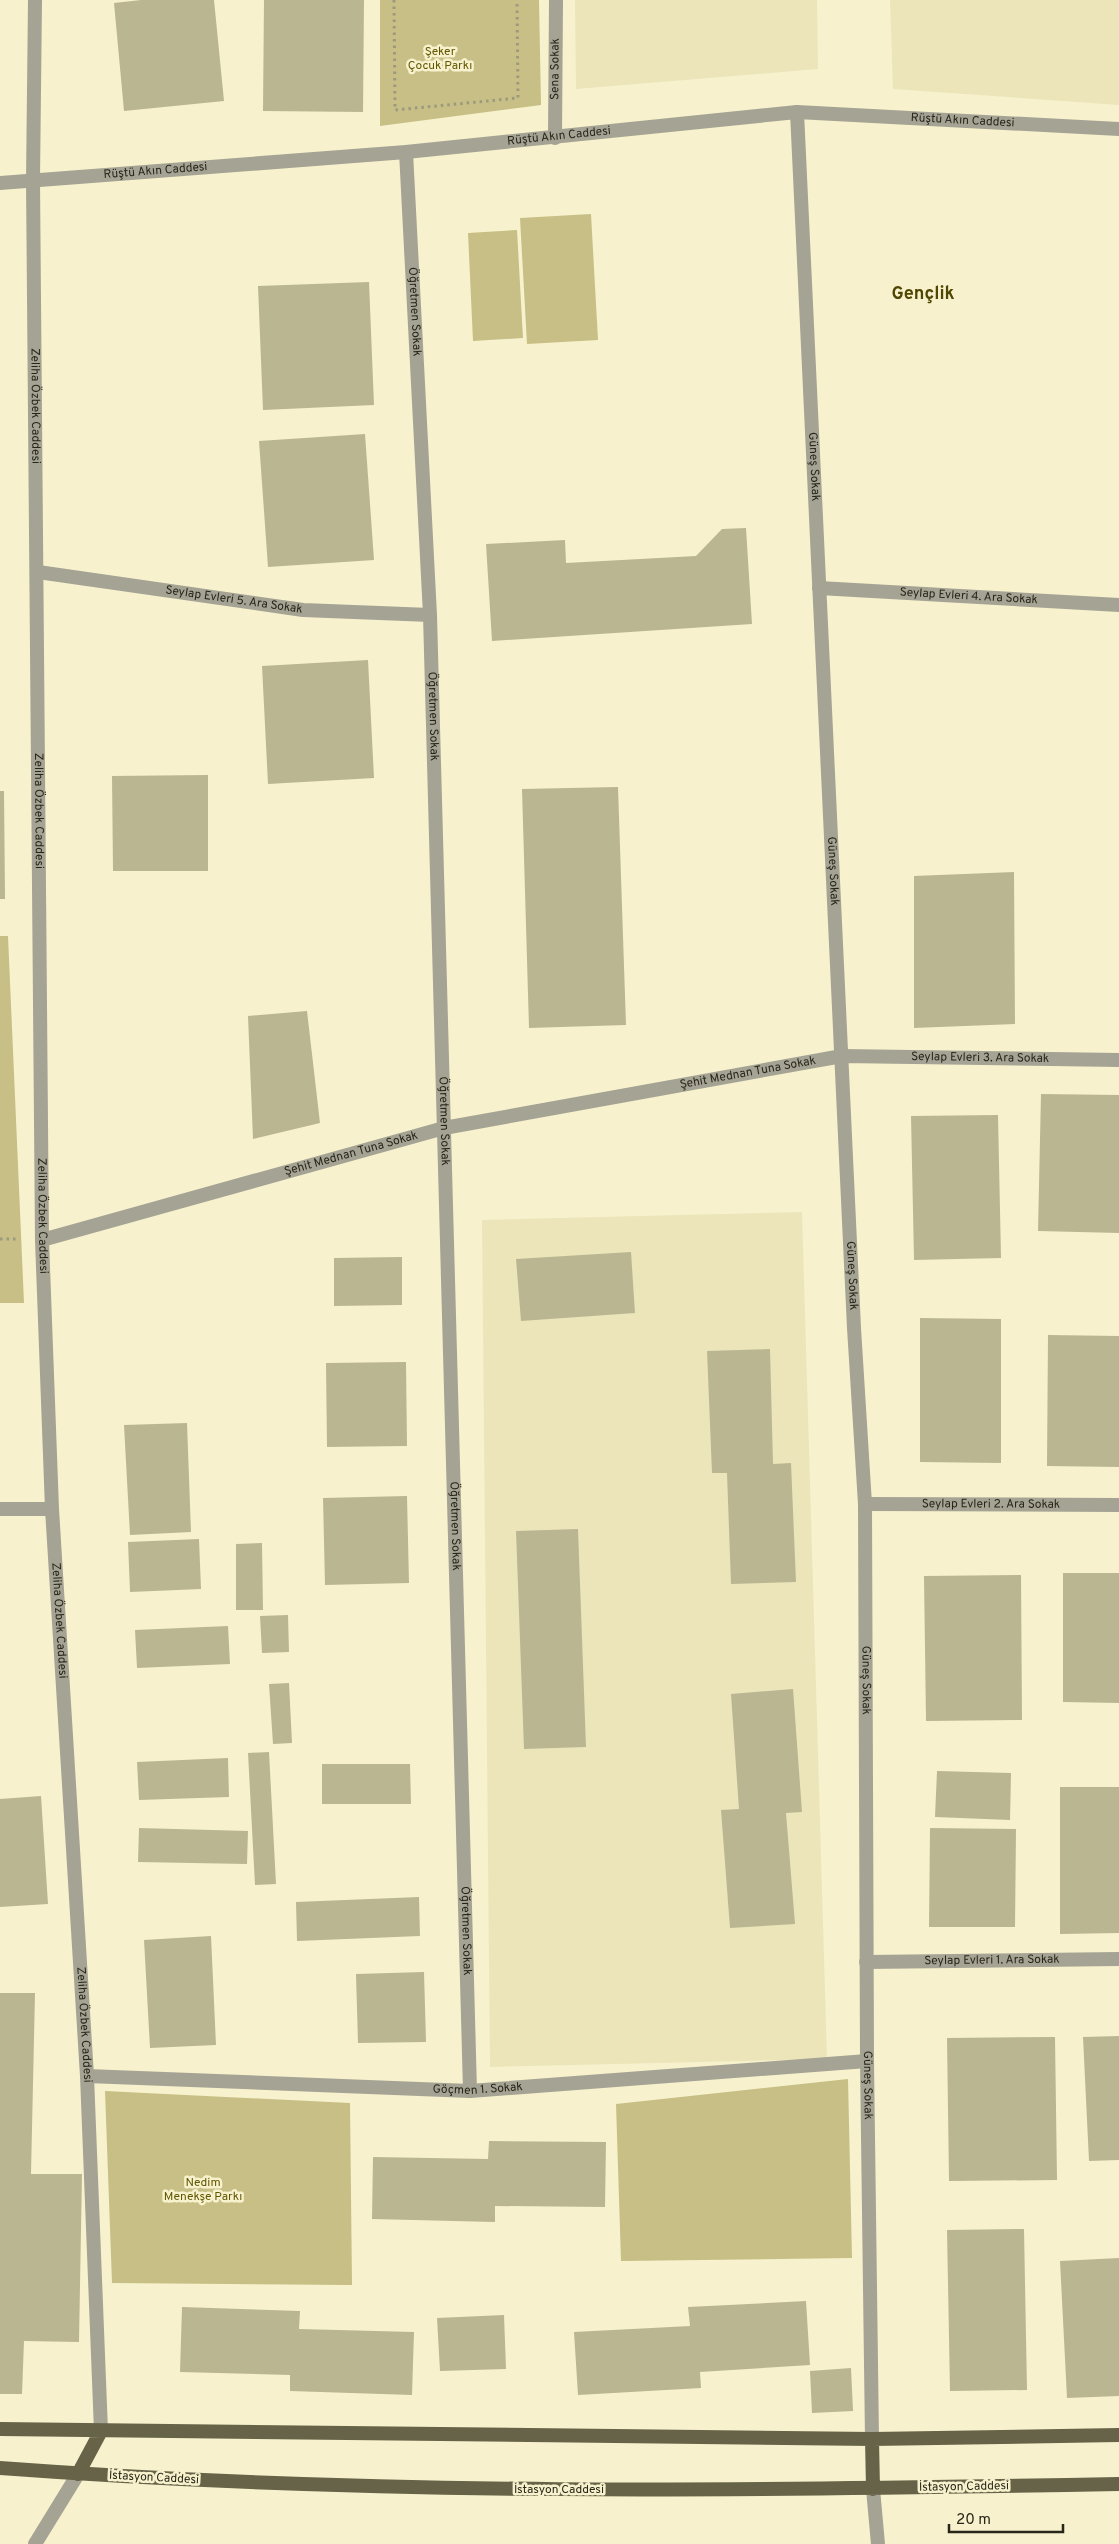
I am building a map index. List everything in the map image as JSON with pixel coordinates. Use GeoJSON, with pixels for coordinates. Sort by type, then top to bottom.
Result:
{"type":"FeatureCollection","features":[{"type":"Feature","properties":{"kind":"main road"},"geometry":{"type":"LineString","coordinates":[[0,2429],[872,2439],[1119,2435]]}},
{"type":"Feature","properties":{"kind":"main road"},"geometry":{"type":"LineString","coordinates":[[78,2474],[101,2431]]}},
{"type":"Feature","properties":{"kind":"main road"},"geometry":{"type":"LineString","coordinates":[[872,2439],[873,2489]]}},
{"type":"Feature","properties":{"kind":"main road","name":"İstasyon Caddesi"},"geometry":{"type":"LineString","coordinates":[[0,2468],[196,2481],[501,2490],[873,2489],[1119,2484]]}},
{"type":"Feature","properties":{"kind":"street","name":"Zeliha Özbek Caddesi"},"geometry":{"type":"LineString","coordinates":[[35,0],[33,180],[38,572],[42,1240],[52,1509],[88,2076],[101,2431]]}},
{"type":"Feature","properties":{"kind":"street","name":"Sena Sokak"},"geometry":{"type":"LineString","coordinates":[[555,138],[556,0]]}},
{"type":"Feature","properties":{"kind":"street","name":"Rüştü Akın Caddesi"},"geometry":{"type":"LineString","coordinates":[[0,183],[406,152],[797,112],[1119,129]]}},
{"type":"Feature","properties":{"kind":"street","name":"Güneş Sokak"},"geometry":{"type":"LineString","coordinates":[[797,112],[865,1504],[866,1962],[872,2439]]}},
{"type":"Feature","properties":{"kind":"street","name":"Öğretmen Sokak"},"geometry":{"type":"LineString","coordinates":[[406,152],[430,615],[470,2091]]}},
{"type":"Feature","properties":{"kind":"street","name":"Seylap Evleri 5. Ara Sokak"},"geometry":{"type":"LineString","coordinates":[[38,572],[303,610],[430,615]]}},
{"type":"Feature","properties":{"kind":"street","name":"Seylap Evleri 4. Ara Sokak"},"geometry":{"type":"LineString","coordinates":[[820,588],[1119,605]]}},
{"type":"Feature","properties":{"kind":"street","name":"Şehit Mednan Tuna Sokak"},"geometry":{"type":"LineString","coordinates":[[42,1240],[444,1128],[842,1056]]}},
{"type":"Feature","properties":{"kind":"street","name":"Seylap Evleri 3. Ara Sokak"},"geometry":{"type":"LineString","coordinates":[[842,1056],[1119,1060]]}},
{"type":"Feature","properties":{"kind":"street","name":"Seylap Evleri 2. Ara Sokak"},"geometry":{"type":"LineString","coordinates":[[865,1504],[1119,1505]]}},
{"type":"Feature","properties":{"kind":"street"},"geometry":{"type":"LineString","coordinates":[[0,1508],[52,1509]]}},
{"type":"Feature","properties":{"kind":"street","name":"Seylap Evleri 1. Ara Sokak"},"geometry":{"type":"LineString","coordinates":[[866,1962],[1119,1959]]}},
{"type":"Feature","properties":{"kind":"street","name":"Göçmen 1. Sokak"},"geometry":{"type":"LineString","coordinates":[[88,2076],[470,2091],[867,2061]]}},
{"type":"Feature","properties":{"kind":"street"},"geometry":{"type":"LineString","coordinates":[[35,2544],[78,2474]]}},
{"type":"Feature","properties":{"kind":"street"},"geometry":{"type":"LineString","coordinates":[[873,2489],[878,2544]]}},
{"type":"Feature","properties":{"kind":"path"},"geometry":{"type":"LineString","coordinates":[[394,0],[395,110],[518,98],[517,0]]}},
{"type":"Feature","properties":{"kind":"shaded area"},"geometry":{"type":"Polygon","coordinates":[[[575,0],[817,0],[818,69],[576,89],[575,0]]]}},
{"type":"Feature","properties":{"kind":"shaded area"},"geometry":{"type":"Polygon","coordinates":[[[890,0],[1119,0],[1119,105],[893,89],[890,0]]]}},
{"type":"Feature","properties":{"kind":"shaded area"},"geometry":{"type":"Polygon","coordinates":[[[802,1212],[827,2059],[490,2067],[482,1220],[802,1212]]]}},
{"type":"Feature","properties":{"kind":"green space","name":"Şeker Çocuk Parkı"},"geometry":{"type":"Polygon","coordinates":[[[380,0],[539,0],[541,105],[380,126],[380,0]]]}},
{"type":"Feature","properties":{"kind":"green space"},"geometry":{"type":"Polygon","coordinates":[[[591,214],[598,340],[527,344],[520,218],[591,214]]]}},
{"type":"Feature","properties":{"kind":"green space"},"geometry":{"type":"Polygon","coordinates":[[[517,230],[523,338],[473,341],[468,233],[517,230]]]}},
{"type":"Feature","properties":{"kind":"green space"},"geometry":{"type":"Polygon","coordinates":[[[0,936],[8,936],[24,1303],[0,1303],[0,936]]]}},
{"type":"Feature","properties":{"kind":"green space"},"geometry":{"type":"Polygon","coordinates":[[[848,2079],[852,2258],[621,2261],[616,2104],[848,2079]]]}},
{"type":"Feature","properties":{"kind":"green space","name":"Nedim Menekşe Parkı"},"geometry":{"type":"Polygon","coordinates":[[[105,2091],[350,2103],[352,2285],[112,2283],[105,2091]]]}},
{"type":"Feature","properties":{"kind":"building"},"geometry":{"type":"Polygon","coordinates":[[[141,0],[214,0],[224,101],[124,111],[114,3],[141,0]]]}},
{"type":"Feature","properties":{"kind":"building"},"geometry":{"type":"Polygon","coordinates":[[[264,0],[364,0],[363,112],[263,111],[264,0]]]}},
{"type":"Feature","properties":{"kind":"building"},"geometry":{"type":"Polygon","coordinates":[[[369,282],[374,405],[263,410],[258,286],[369,282]]]}},
{"type":"Feature","properties":{"kind":"building"},"geometry":{"type":"Polygon","coordinates":[[[365,434],[374,560],[268,567],[259,441],[365,434]]]}},
{"type":"Feature","properties":{"kind":"building"},"geometry":{"type":"Polygon","coordinates":[[[746,528],[752,624],[492,641],[486,544],[565,540],[566,563],[696,556],[722,529],[746,528]]]}},
{"type":"Feature","properties":{"kind":"building"},"geometry":{"type":"Polygon","coordinates":[[[368,660],[374,778],[268,784],[262,666],[368,660]]]}},
{"type":"Feature","properties":{"kind":"building"},"geometry":{"type":"Polygon","coordinates":[[[208,775],[208,871],[113,871],[112,776],[208,775]]]}},
{"type":"Feature","properties":{"kind":"building"},"geometry":{"type":"Polygon","coordinates":[[[618,787],[626,1025],[529,1028],[522,789],[618,787]]]}},
{"type":"Feature","properties":{"kind":"building"},"geometry":{"type":"Polygon","coordinates":[[[0,791],[4,791],[5,899],[0,899],[0,791]]]}},
{"type":"Feature","properties":{"kind":"building"},"geometry":{"type":"Polygon","coordinates":[[[1014,872],[1015,1024],[914,1028],[914,876],[1014,872]]]}},
{"type":"Feature","properties":{"kind":"building"},"geometry":{"type":"Polygon","coordinates":[[[307,1011],[320,1123],[253,1139],[248,1016],[307,1011]]]}},
{"type":"Feature","properties":{"kind":"building"},"geometry":{"type":"Polygon","coordinates":[[[1041,1094],[1119,1095],[1119,1233],[1038,1231],[1041,1094]]]}},
{"type":"Feature","properties":{"kind":"building"},"geometry":{"type":"Polygon","coordinates":[[[998,1115],[1001,1258],[914,1260],[911,1116],[998,1115]]]}},
{"type":"Feature","properties":{"kind":"building"},"geometry":{"type":"Polygon","coordinates":[[[631,1252],[635,1313],[521,1321],[516,1259],[631,1252]]]}},
{"type":"Feature","properties":{"kind":"building"},"geometry":{"type":"Polygon","coordinates":[[[402,1257],[402,1305],[334,1306],[334,1258],[402,1257]]]}},
{"type":"Feature","properties":{"kind":"building"},"geometry":{"type":"Polygon","coordinates":[[[920,1318],[1001,1319],[1001,1463],[920,1462],[920,1318]]]}},
{"type":"Feature","properties":{"kind":"building"},"geometry":{"type":"Polygon","coordinates":[[[1048,1335],[1119,1336],[1119,1467],[1047,1466],[1048,1335]]]}},
{"type":"Feature","properties":{"kind":"building"},"geometry":{"type":"Polygon","coordinates":[[[770,1349],[773,1464],[791,1463],[796,1582],[731,1584],[727,1473],[712,1473],[707,1351],[770,1349]]]}},
{"type":"Feature","properties":{"kind":"building"},"geometry":{"type":"Polygon","coordinates":[[[406,1362],[407,1446],[327,1447],[326,1363],[406,1362]]]}},
{"type":"Feature","properties":{"kind":"building"},"geometry":{"type":"Polygon","coordinates":[[[187,1423],[191,1532],[130,1535],[124,1425],[187,1423]]]}},
{"type":"Feature","properties":{"kind":"building"},"geometry":{"type":"Polygon","coordinates":[[[407,1496],[409,1583],[325,1585],[323,1498],[407,1496]]]}},
{"type":"Feature","properties":{"kind":"building"},"geometry":{"type":"Polygon","coordinates":[[[578,1529],[586,1747],[524,1749],[516,1531],[578,1529]]]}},
{"type":"Feature","properties":{"kind":"building"},"geometry":{"type":"Polygon","coordinates":[[[199,1539],[201,1589],[130,1592],[128,1542],[199,1539]]]}},
{"type":"Feature","properties":{"kind":"building"},"geometry":{"type":"Polygon","coordinates":[[[262,1543],[263,1610],[236,1610],[236,1544],[262,1543]]]}},
{"type":"Feature","properties":{"kind":"building"},"geometry":{"type":"Polygon","coordinates":[[[1063,1573],[1119,1573],[1119,1703],[1063,1702],[1063,1573]]]}},
{"type":"Feature","properties":{"kind":"building"},"geometry":{"type":"Polygon","coordinates":[[[1021,1575],[1022,1720],[926,1721],[924,1576],[1021,1575]]]}},
{"type":"Feature","properties":{"kind":"building"},"geometry":{"type":"Polygon","coordinates":[[[288,1615],[289,1652],[262,1653],[260,1616],[288,1615]]]}},
{"type":"Feature","properties":{"kind":"building"},"geometry":{"type":"Polygon","coordinates":[[[228,1626],[230,1664],[137,1668],[135,1630],[228,1626]]]}},
{"type":"Feature","properties":{"kind":"building"},"geometry":{"type":"Polygon","coordinates":[[[289,1683],[292,1743],[273,1744],[269,1684],[289,1683]]]}},
{"type":"Feature","properties":{"kind":"building"},"geometry":{"type":"Polygon","coordinates":[[[793,1689],[802,1812],[786,1813],[795,1924],[730,1928],[721,1810],[739,1809],[731,1694],[793,1689]]]}},
{"type":"Feature","properties":{"kind":"building"},"geometry":{"type":"Polygon","coordinates":[[[269,1752],[276,1884],[255,1885],[248,1753],[269,1752]]]}},
{"type":"Feature","properties":{"kind":"building"},"geometry":{"type":"Polygon","coordinates":[[[228,1758],[229,1797],[139,1800],[137,1762],[228,1758]]]}},
{"type":"Feature","properties":{"kind":"building"},"geometry":{"type":"Polygon","coordinates":[[[322,1764],[410,1764],[411,1804],[322,1804],[322,1764]]]}},
{"type":"Feature","properties":{"kind":"building"},"geometry":{"type":"Polygon","coordinates":[[[937,1771],[1011,1773],[1010,1820],[935,1817],[937,1771]]]}},
{"type":"Feature","properties":{"kind":"building"},"geometry":{"type":"Polygon","coordinates":[[[1060,1787],[1119,1787],[1119,1933],[1060,1934],[1060,1787]]]}},
{"type":"Feature","properties":{"kind":"building"},"geometry":{"type":"Polygon","coordinates":[[[41,1796],[48,1904],[0,1907],[0,1799],[41,1796]]]}},
{"type":"Feature","properties":{"kind":"building"},"geometry":{"type":"Polygon","coordinates":[[[139,1828],[248,1831],[247,1864],[138,1862],[139,1828]]]}},
{"type":"Feature","properties":{"kind":"building"},"geometry":{"type":"Polygon","coordinates":[[[930,1828],[1016,1829],[1015,1927],[929,1927],[930,1828]]]}},
{"type":"Feature","properties":{"kind":"building"},"geometry":{"type":"Polygon","coordinates":[[[419,1897],[420,1936],[297,1941],[296,1902],[419,1897]]]}},
{"type":"Feature","properties":{"kind":"building"},"geometry":{"type":"Polygon","coordinates":[[[211,1936],[216,2045],[150,2048],[144,1940],[211,1936]]]}},
{"type":"Feature","properties":{"kind":"building"},"geometry":{"type":"Polygon","coordinates":[[[424,1972],[426,2042],[358,2043],[356,1974],[424,1972]]]}},
{"type":"Feature","properties":{"kind":"building"},"geometry":{"type":"Polygon","coordinates":[[[0,1993],[35,1993],[31,2174],[82,2174],[79,2342],[24,2341],[22,2394],[0,2394],[0,1993]]]}},
{"type":"Feature","properties":{"kind":"building"},"geometry":{"type":"Polygon","coordinates":[[[1119,2036],[1119,2160],[1089,2161],[1083,2037],[1119,2036]]]}},
{"type":"Feature","properties":{"kind":"building"},"geometry":{"type":"Polygon","coordinates":[[[1055,2037],[1057,2180],[949,2181],[947,2038],[1055,2037]]]}},
{"type":"Feature","properties":{"kind":"building"},"geometry":{"type":"Polygon","coordinates":[[[489,2141],[606,2142],[605,2207],[495,2206],[495,2222],[372,2219],[373,2157],[488,2159],[489,2141]]]}},
{"type":"Feature","properties":{"kind":"building"},"geometry":{"type":"Polygon","coordinates":[[[1024,2229],[1027,2390],[950,2391],[947,2230],[1024,2229]]]}},
{"type":"Feature","properties":{"kind":"building"},"geometry":{"type":"Polygon","coordinates":[[[1119,2258],[1119,2396],[1067,2398],[1060,2261],[1119,2258]]]}},
{"type":"Feature","properties":{"kind":"building"},"geometry":{"type":"Polygon","coordinates":[[[806,2301],[810,2365],[700,2372],[701,2388],[578,2395],[574,2332],[690,2326],[688,2307],[806,2301]]]}},
{"type":"Feature","properties":{"kind":"building"},"geometry":{"type":"Polygon","coordinates":[[[182,2307],[300,2311],[299,2329],[414,2332],[412,2395],[290,2391],[290,2375],[180,2372],[182,2307]]]}},
{"type":"Feature","properties":{"kind":"building"},"geometry":{"type":"Polygon","coordinates":[[[504,2315],[506,2369],[440,2371],[437,2318],[504,2315]]]}},
{"type":"Feature","properties":{"kind":"building"},"geometry":{"type":"Polygon","coordinates":[[[851,2368],[853,2411],[812,2413],[810,2371],[851,2368]]]}},
{"type":"Feature","properties":{"kind":"district","name":"Gençlik"},"geometry":{"type":"Point","coordinates":[923,294]}}]}
